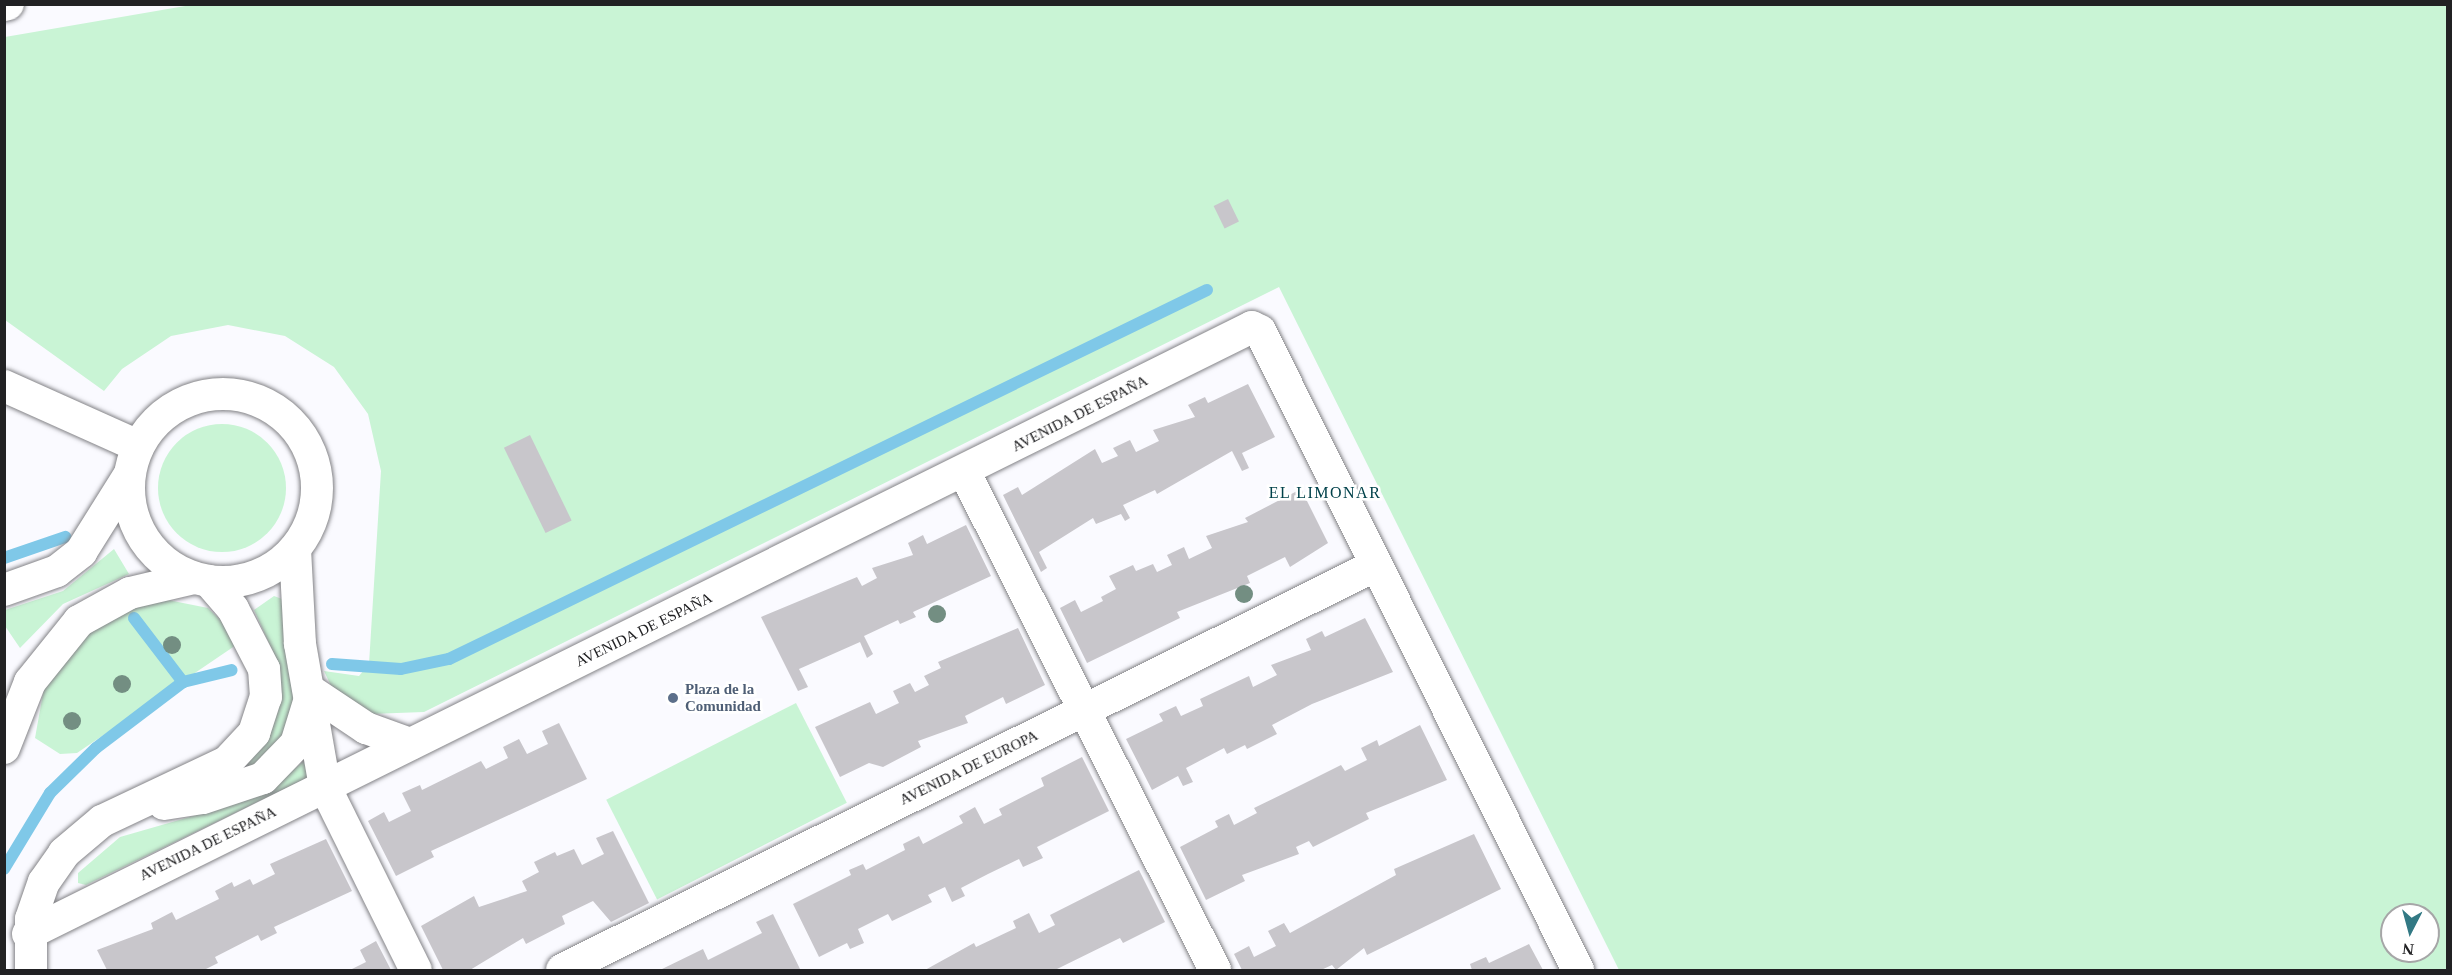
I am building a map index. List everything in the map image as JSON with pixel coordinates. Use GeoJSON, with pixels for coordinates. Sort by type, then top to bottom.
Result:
{"type":"FeatureCollection","features":[{"type":"Feature","properties":{"kind":"street","name":"AVENIDA DE ESPAÑA"},"geometry":{"type":"LineString","coordinates":[[28,934],[1252,327],[1260,331],[1376,565]]}},
{"type":"Feature","properties":{"kind":"street"},"geometry":{"type":"LineString","coordinates":[[4,386],[138,446]]}},
{"type":"Feature","properties":{"kind":"street"},"geometry":{"type":"LineString","coordinates":[[4,590],[57,571],[81,552],[128,477],[138,446],[159,418],[198,396],[225,393],[275,409],[295,426],[317,474],[317,501],[295,549],[300,644],[312,692],[325,787],[416,970]]}},
{"type":"Feature","properties":{"kind":"street"},"geometry":{"type":"LineString","coordinates":[[964,471],[1215,970]]}},
{"type":"Feature","properties":{"kind":"street"},"geometry":{"type":"LineString","coordinates":[[31,970],[28,934],[37,897],[64,853],[102,821],[227,762],[254,733],[262,715],[264,669],[255,644],[202,580],[174,569],[143,539],[128,499],[128,477]]}},
{"type":"Feature","properties":{"kind":"street"},"geometry":{"type":"LineString","coordinates":[[4,748],[30,682],[79,621],[130,593],[202,580],[256,576],[295,549]]}},
{"type":"Feature","properties":{"kind":"street"},"geometry":{"type":"LineString","coordinates":[[1376,565],[1578,970]]}},
{"type":"Feature","properties":{"kind":"street","name":"AVENIDA DE EUROPA"},"geometry":{"type":"LineString","coordinates":[[562,970],[1376,565]]}},
{"type":"Feature","properties":{"kind":"street"},"geometry":{"type":"LineString","coordinates":[[312,692],[366,728],[410,744]]}},
{"type":"Feature","properties":{"kind":"street"},"geometry":{"type":"LineString","coordinates":[[130,807],[203,798],[263,778],[296,744],[312,692]]}},
{"type":"Feature","properties":{"kind":"green space"},"geometry":{"type":"Polygon","coordinates":[[[191,5],[2447,5],[2447,970],[1619,970],[1279,287],[424,712],[370,714],[333,690],[324,671],[359,676],[369,664],[381,471],[368,414],[334,367],[285,336],[228,325],[171,336],[122,369],[104,391],[5,320],[5,37],[191,5]]]}},
{"type":"Feature","properties":{"kind":"green space"},"geometry":{"type":"Polygon","coordinates":[[[222,424],[246,429],[267,443],[281,464],[286,488],[281,512],[267,533],[246,547],[222,552],[198,547],[177,533],[163,512],[158,488],[163,464],[177,443],[198,429],[222,424]]]}},
{"type":"Feature","properties":{"kind":"green space"},"geometry":{"type":"Polygon","coordinates":[[[114,549],[129,574],[63,604],[20,648],[5,626],[5,610],[63,591],[114,549]]]}},
{"type":"Feature","properties":{"kind":"green space"},"geometry":{"type":"Polygon","coordinates":[[[274,596],[282,599],[297,709],[270,758],[234,774],[276,716],[278,663],[254,610],[274,596]]]}},
{"type":"Feature","properties":{"kind":"green space"},"geometry":{"type":"Polygon","coordinates":[[[158,598],[208,608],[242,641],[77,753],[60,754],[35,738],[44,688],[55,668],[98,624],[158,598]]]}},
{"type":"Feature","properties":{"kind":"green space"},"geometry":{"type":"Polygon","coordinates":[[[796,703],[847,803],[657,899],[606,800],[796,703]]]}},
{"type":"Feature","properties":{"kind":"green space"},"geometry":{"type":"Polygon","coordinates":[[[305,760],[311,776],[86,885],[78,883],[78,873],[120,837],[207,812],[279,782],[305,760]]]}},
{"type":"Feature","properties":{"kind":"building"},"geometry":{"type":"Polygon","coordinates":[[[1228,199],[1239,221],[1225,228],[1214,206],[1228,199]]]}},
{"type":"Feature","properties":{"kind":"building"},"geometry":{"type":"Polygon","coordinates":[[[1248,384],[1275,437],[1242,453],[1249,468],[1242,471],[1232,451],[1157,494],[1155,490],[1123,505],[1130,518],[1125,521],[1121,514],[1096,524],[1093,518],[1039,552],[1047,568],[1041,572],[1003,495],[1018,487],[1022,495],[1095,449],[1102,463],[1118,456],[1113,448],[1130,440],[1136,452],[1159,441],[1153,430],[1195,417],[1188,405],[1205,397],[1208,403],[1248,384]]]}},
{"type":"Feature","properties":{"kind":"building"},"geometry":{"type":"Polygon","coordinates":[[[530,435],[572,520],[546,533],[504,448],[530,435]]]}},
{"type":"Feature","properties":{"kind":"building"},"geometry":{"type":"Polygon","coordinates":[[[1301,489],[1328,543],[1290,567],[1285,557],[1247,576],[1250,583],[1177,612],[1180,618],[1087,663],[1060,608],[1075,600],[1081,612],[1103,601],[1101,597],[1116,589],[1109,576],[1133,565],[1136,571],[1153,564],[1157,572],[1172,565],[1167,555],[1184,547],[1189,559],[1212,548],[1206,536],[1248,522],[1245,518],[1301,489]]]}},
{"type":"Feature","properties":{"kind":"building"},"geometry":{"type":"Polygon","coordinates":[[[966,525],[991,576],[913,612],[916,617],[900,624],[898,620],[864,636],[873,654],[867,658],[860,642],[799,669],[808,687],[798,691],[761,617],[857,577],[862,586],[877,578],[872,568],[913,555],[908,543],[923,535],[927,544],[966,525]]]}},
{"type":"Feature","properties":{"kind":"building"},"geometry":{"type":"Polygon","coordinates":[[[1365,618],[1393,672],[1312,704],[1272,725],[1277,734],[1247,749],[1245,745],[1227,754],[1224,748],[1186,768],[1193,782],[1183,786],[1178,776],[1152,790],[1126,739],[1163,721],[1159,714],[1176,706],[1181,716],[1203,706],[1200,699],[1249,676],[1253,687],[1277,675],[1271,665],[1311,650],[1306,639],[1322,631],[1325,637],[1365,618]]]}},
{"type":"Feature","properties":{"kind":"building"},"geometry":{"type":"Polygon","coordinates":[[[1018,628],[1045,685],[1006,704],[1003,697],[965,716],[968,723],[918,741],[921,747],[883,767],[869,763],[840,777],[815,727],[870,702],[876,714],[899,703],[893,691],[910,683],[915,692],[929,685],[924,676],[941,668],[938,662],[1018,628]]]}},
{"type":"Feature","properties":{"kind":"building"},"geometry":{"type":"Polygon","coordinates":[[[559,723],[587,779],[431,851],[434,857],[396,876],[368,821],[384,812],[389,822],[411,811],[402,793],[420,785],[422,790],[481,761],[486,769],[508,758],[503,747],[519,739],[527,754],[548,744],[542,731],[559,723]]]}},
{"type":"Feature","properties":{"kind":"building"},"geometry":{"type":"Polygon","coordinates":[[[1420,725],[1447,780],[1366,813],[1369,819],[1313,847],[1309,841],[1296,847],[1299,854],[1242,875],[1245,881],[1206,900],[1180,847],[1218,827],[1215,821],[1229,814],[1234,825],[1257,813],[1254,808],[1341,765],[1345,771],[1367,760],[1361,748],[1377,740],[1379,746],[1420,725]]]}},
{"type":"Feature","properties":{"kind":"building"},"geometry":{"type":"Polygon","coordinates":[[[1082,757],[1109,811],[1037,847],[1043,858],[1023,867],[1019,859],[961,888],[965,896],[952,902],[945,887],[928,895],[932,902],[892,921],[888,914],[858,929],[864,943],[850,949],[847,943],[819,957],[793,904],[851,875],[849,870],[863,864],[866,870],[905,850],[903,844],[919,836],[923,844],[963,823],[959,816],[975,807],[984,824],[1002,815],[999,809],[1044,786],[1041,778],[1082,757]]]}},
{"type":"Feature","properties":{"kind":"building"},"geometry":{"type":"Polygon","coordinates":[[[613,831],[649,903],[611,922],[593,901],[562,916],[565,924],[526,944],[523,938],[470,970],[443,970],[421,926],[474,896],[479,907],[527,891],[522,881],[539,872],[534,862],[555,852],[557,856],[574,849],[582,865],[604,854],[596,838],[613,831]]]}},
{"type":"Feature","properties":{"kind":"building"},"geometry":{"type":"Polygon","coordinates":[[[1474,834],[1501,889],[1367,955],[1364,948],[1336,970],[1332,965],[1321,970],[1242,970],[1234,954],[1249,946],[1254,957],[1276,946],[1268,931],[1284,923],[1290,933],[1396,875],[1394,869],[1474,834]]]}},
{"type":"Feature","properties":{"kind":"building"},"geometry":{"type":"Polygon","coordinates":[[[326,839],[352,891],[274,927],[277,933],[261,941],[258,935],[215,957],[218,963],[204,970],[107,970],[97,950],[153,929],[151,923],[172,912],[176,920],[219,899],[215,891],[232,882],[234,887],[250,879],[253,885],[275,874],[270,864],[326,839]]]}},
{"type":"Feature","properties":{"kind":"building"},"geometry":{"type":"Polygon","coordinates":[[[1139,870],[1165,922],[1123,943],[1120,938],[1055,970],[925,970],[974,943],[976,947],[1016,928],[1013,921],[1029,913],[1039,933],[1055,925],[1050,915],[1139,870]]]}},
{"type":"Feature","properties":{"kind":"building"},"geometry":{"type":"Polygon","coordinates":[[[773,914],[800,969],[660,970],[703,949],[708,960],[762,933],[756,922],[773,914]]]}},
{"type":"Feature","properties":{"kind":"building"},"geometry":{"type":"Polygon","coordinates":[[[376,941],[391,970],[350,970],[366,962],[360,950],[376,941]]]}},
{"type":"Feature","properties":{"kind":"building"},"geometry":{"type":"Polygon","coordinates":[[[1529,944],[1543,970],[1472,970],[1470,964],[1486,957],[1489,963],[1529,944]]]}},
{"type":"Feature","properties":{"kind":"waterway"},"geometry":{"type":"LineString","coordinates":[[332,664],[401,669],[449,659],[1207,290]]}},
{"type":"Feature","properties":{"kind":"waterway"},"geometry":{"type":"LineString","coordinates":[[4,558],[65,537]]}},
{"type":"Feature","properties":{"kind":"waterway"},"geometry":{"type":"LineString","coordinates":[[134,618],[183,682]]}},
{"type":"Feature","properties":{"kind":"waterway"},"geometry":{"type":"LineString","coordinates":[[4,869],[50,793],[96,748],[183,682],[232,670]]}},
{"type":"Feature","properties":{"kind":"place","name":"Plaza de la Comunidad"},"geometry":{"type":"Point","coordinates":[673,698]}},
{"type":"Feature","properties":{"kind":"district","name":"EL LIMONAR"},"geometry":{"type":"Point","coordinates":[1325,493]}}]}
